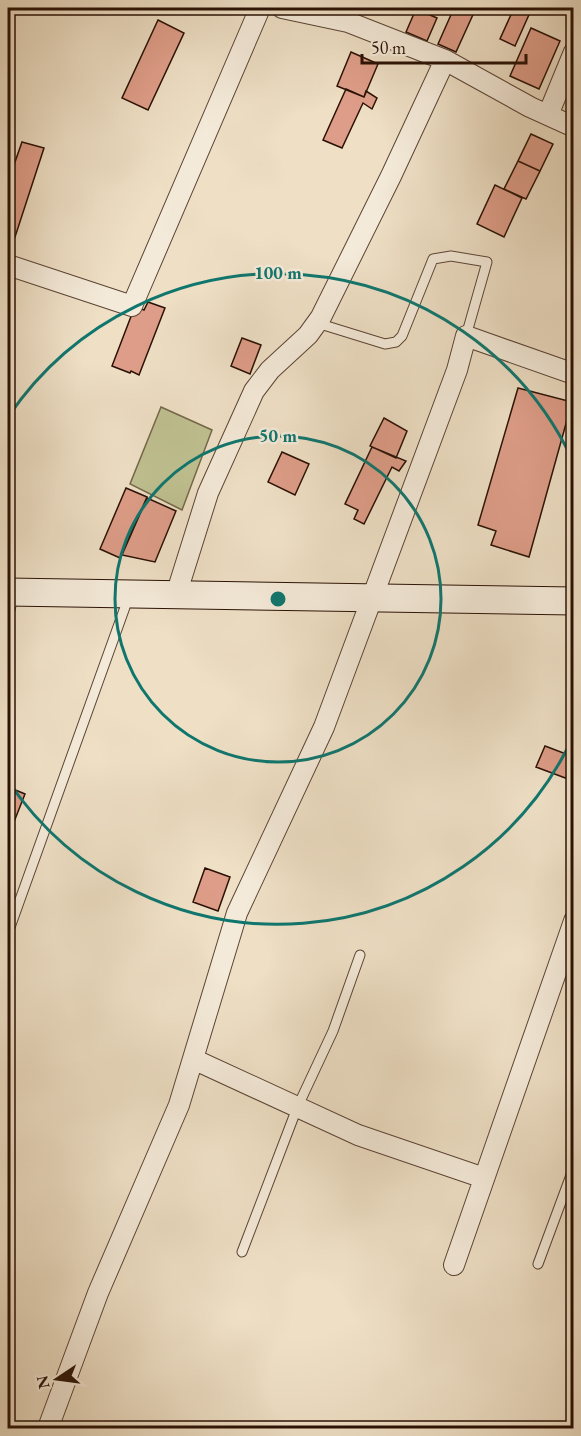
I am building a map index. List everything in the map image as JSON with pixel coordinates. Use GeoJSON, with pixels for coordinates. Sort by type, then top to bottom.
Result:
{"type":"FeatureCollection","features":[{"type":"Feature","properties":{"kind":"main road"},"geometry":{"type":"LineString","coordinates":[[10,600],[130,594],[573,601]]}},
{"type":"Feature","properties":{"kind":"street"},"geometry":{"type":"LineString","coordinates":[[8,265],[132,306],[260,8]]}},
{"type":"Feature","properties":{"kind":"street"},"geometry":{"type":"LineString","coordinates":[[282,8],[348,22],[445,60],[573,127]]}},
{"type":"Feature","properties":{"kind":"street"},"geometry":{"type":"LineString","coordinates":[[548,115],[573,52]]}},
{"type":"Feature","properties":{"kind":"street"},"geometry":{"type":"LineString","coordinates":[[176,595],[208,493],[254,391],[270,370],[317,323],[391,176],[445,60]]}},
{"type":"Feature","properties":{"kind":"street"},"geometry":{"type":"LineString","coordinates":[[48,1428],[98,1293],[179,1105],[237,913],[324,727],[457,370],[466,336],[573,374]]}},
{"type":"Feature","properties":{"kind":"street"},"geometry":{"type":"LineString","coordinates":[[454,1265],[573,921]]}},
{"type":"Feature","properties":{"kind":"street"},"geometry":{"type":"LineString","coordinates":[[193,1059],[358,1135],[484,1178]]}},
{"type":"Feature","properties":{"kind":"lane"},"geometry":{"type":"LineString","coordinates":[[317,323],[385,344],[396,342],[402,336],[433,259],[451,256],[487,262],[466,336]]}},
{"type":"Feature","properties":{"kind":"lane"},"geometry":{"type":"LineString","coordinates":[[8,933],[130,594]]}},
{"type":"Feature","properties":{"kind":"lane"},"geometry":{"type":"LineString","coordinates":[[242,1252],[297,1108],[333,1031],[360,955]]}},
{"type":"Feature","properties":{"kind":"lane"},"geometry":{"type":"LineString","coordinates":[[538,1264],[573,1167]]}},
{"type":"Feature","properties":{"kind":"green space"},"geometry":{"type":"Polygon","coordinates":[[[161,407],[212,430],[182,510],[130,484],[161,407]]]}},
{"type":"Feature","properties":{"kind":"building"},"geometry":{"type":"Polygon","coordinates":[[[454,8],[476,8],[456,52],[438,44],[454,8]]]}},
{"type":"Feature","properties":{"kind":"building"},"geometry":{"type":"Polygon","coordinates":[[[514,8],[532,8],[515,46],[500,39],[514,8]]]}},
{"type":"Feature","properties":{"kind":"building"},"geometry":{"type":"Polygon","coordinates":[[[416,9],[437,18],[427,41],[406,32],[416,9]]]}},
{"type":"Feature","properties":{"kind":"building"},"geometry":{"type":"Polygon","coordinates":[[[158,20],[184,33],[148,110],[122,98],[158,20]]]}},
{"type":"Feature","properties":{"kind":"building"},"geometry":{"type":"Polygon","coordinates":[[[531,28],[560,41],[539,89],[510,76],[531,28]]]}},
{"type":"Feature","properties":{"kind":"building"},"geometry":{"type":"Polygon","coordinates":[[[351,52],[378,64],[364,97],[337,86],[351,52]]]}},
{"type":"Feature","properties":{"kind":"building"},"geometry":{"type":"Polygon","coordinates":[[[346,89],[364,97],[366,91],[377,98],[372,109],[363,103],[342,148],[323,140],[346,89]]]}},
{"type":"Feature","properties":{"kind":"building"},"geometry":{"type":"Polygon","coordinates":[[[531,134],[553,144],[540,171],[518,161],[531,134]]]}},
{"type":"Feature","properties":{"kind":"building"},"geometry":{"type":"Polygon","coordinates":[[[22,142],[44,148],[15,237],[8,234],[8,182],[22,142]]]}},
{"type":"Feature","properties":{"kind":"building"},"geometry":{"type":"Polygon","coordinates":[[[518,161],[540,171],[526,199],[504,189],[518,161]]]}},
{"type":"Feature","properties":{"kind":"building"},"geometry":{"type":"Polygon","coordinates":[[[495,185],[522,198],[504,237],[477,224],[495,185]]]}},
{"type":"Feature","properties":{"kind":"building"},"geometry":{"type":"Polygon","coordinates":[[[148,302],[165,308],[139,375],[112,366],[135,306],[144,310],[148,302]]]}},
{"type":"Feature","properties":{"kind":"building"},"geometry":{"type":"Polygon","coordinates":[[[242,338],[261,345],[250,374],[231,366],[242,338]]]}},
{"type":"Feature","properties":{"kind":"building"},"geometry":{"type":"Polygon","coordinates":[[[518,388],[572,402],[529,557],[491,545],[496,531],[478,525],[518,388]]]}},
{"type":"Feature","properties":{"kind":"building"},"geometry":{"type":"Polygon","coordinates":[[[384,418],[407,431],[396,458],[370,446],[384,418]]]}},
{"type":"Feature","properties":{"kind":"building"},"geometry":{"type":"Polygon","coordinates":[[[372,447],[406,461],[399,471],[392,467],[364,524],[354,519],[358,510],[345,504],[372,447]]]}},
{"type":"Feature","properties":{"kind":"building"},"geometry":{"type":"Polygon","coordinates":[[[282,452],[309,464],[295,495],[268,482],[282,452]]]}},
{"type":"Feature","properties":{"kind":"building"},"geometry":{"type":"Polygon","coordinates":[[[126,488],[147,497],[120,558],[100,549],[126,488]]]}},
{"type":"Feature","properties":{"kind":"building"},"geometry":{"type":"Polygon","coordinates":[[[147,498],[176,511],[155,562],[122,555],[147,498]]]}},
{"type":"Feature","properties":{"kind":"building"},"geometry":{"type":"Polygon","coordinates":[[[545,746],[574,757],[574,764],[568,779],[536,767],[545,746]]]}},
{"type":"Feature","properties":{"kind":"building"},"geometry":{"type":"Polygon","coordinates":[[[8,787],[25,794],[8,837],[8,787]]]}},
{"type":"Feature","properties":{"kind":"building"},"geometry":{"type":"Polygon","coordinates":[[[205,868],[230,877],[218,911],[193,902],[205,868]]]}}]}
